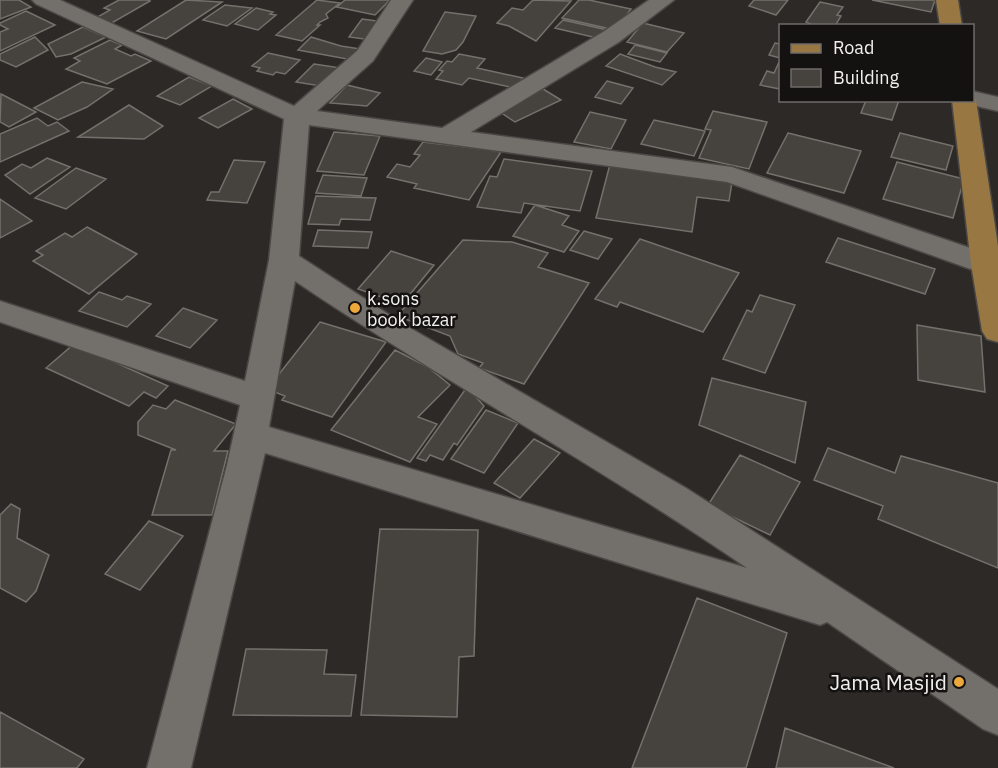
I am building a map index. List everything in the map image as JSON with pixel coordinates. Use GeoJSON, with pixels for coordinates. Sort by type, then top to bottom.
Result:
{"type":"FeatureCollection","features":[{"type":"Feature","properties":{"kind":"main road"},"geometry":{"type":"LineString","coordinates":[[947,0],[951,24]]}},
{"type":"Feature","properties":{"kind":"main road"},"geometry":{"type":"LineString","coordinates":[[964,102],[992,264],[998,331]]}},
{"type":"Feature","properties":{"kind":"street"},"geometry":{"type":"LineString","coordinates":[[43,0],[297,116],[732,175],[992,264]]}},
{"type":"Feature","properties":{"kind":"street"},"geometry":{"type":"LineString","coordinates":[[169,768],[245,465],[284,260],[297,116],[365,56],[402,0]]}},
{"type":"Feature","properties":{"kind":"street"},"geometry":{"type":"LineString","coordinates":[[448,135],[611,37],[663,0]]}},
{"type":"Feature","properties":{"kind":"street"},"geometry":{"type":"LineString","coordinates":[[974,98],[998,104]]}},
{"type":"Feature","properties":{"kind":"street"},"geometry":{"type":"LineString","coordinates":[[284,260],[394,333],[673,498],[998,714]]}},
{"type":"Feature","properties":{"kind":"street"},"geometry":{"type":"LineString","coordinates":[[0,311],[258,398]]}},
{"type":"Feature","properties":{"kind":"street"},"geometry":{"type":"LineString","coordinates":[[250,435],[853,618]]}},
{"type":"Feature","properties":{"kind":"building"},"geometry":{"type":"Polygon","coordinates":[[[0,0],[19,0],[31,7],[0,19],[0,0]]]}},
{"type":"Feature","properties":{"kind":"building"},"geometry":{"type":"Polygon","coordinates":[[[119,0],[150,1],[110,24],[94,19],[110,10],[104,8],[119,0]]]}},
{"type":"Feature","properties":{"kind":"building"},"geometry":{"type":"Polygon","coordinates":[[[186,0],[222,2],[166,39],[137,31],[186,0]]]}},
{"type":"Feature","properties":{"kind":"building"},"geometry":{"type":"Polygon","coordinates":[[[317,0],[340,3],[326,14],[328,18],[320,22],[317,25],[320,25],[302,41],[276,35],[317,0]]]}},
{"type":"Feature","properties":{"kind":"building"},"geometry":{"type":"Polygon","coordinates":[[[345,0],[390,0],[375,15],[337,7],[345,0]]]}},
{"type":"Feature","properties":{"kind":"building"},"geometry":{"type":"Polygon","coordinates":[[[533,0],[571,1],[536,41],[509,26],[497,23],[512,8],[523,10],[533,0]]]}},
{"type":"Feature","properties":{"kind":"building"},"geometry":{"type":"Polygon","coordinates":[[[579,0],[631,9],[615,30],[562,18],[579,0]]]}},
{"type":"Feature","properties":{"kind":"building"},"geometry":{"type":"Polygon","coordinates":[[[754,0],[788,0],[776,15],[749,6],[754,0]]]}},
{"type":"Feature","properties":{"kind":"building"},"geometry":{"type":"Polygon","coordinates":[[[872,0],[935,0],[931,12],[872,0]]]}},
{"type":"Feature","properties":{"kind":"building"},"geometry":{"type":"Polygon","coordinates":[[[820,2],[843,7],[837,15],[841,16],[836,24],[806,22],[820,2]]]}},
{"type":"Feature","properties":{"kind":"building"},"geometry":{"type":"Polygon","coordinates":[[[225,5],[252,8],[227,26],[203,20],[225,5]]]}},
{"type":"Feature","properties":{"kind":"building"},"geometry":{"type":"Polygon","coordinates":[[[256,8],[273,12],[270,14],[276,15],[258,30],[235,24],[256,8]]]}},
{"type":"Feature","properties":{"kind":"building"},"geometry":{"type":"Polygon","coordinates":[[[26,11],[55,25],[0,51],[0,32],[8,29],[0,23],[26,11]]]}},
{"type":"Feature","properties":{"kind":"building"},"geometry":{"type":"Polygon","coordinates":[[[445,12],[476,16],[463,42],[456,50],[442,54],[423,51],[445,12]]]}},
{"type":"Feature","properties":{"kind":"building"},"geometry":{"type":"Polygon","coordinates":[[[362,19],[385,22],[372,40],[349,37],[362,19]]]}},
{"type":"Feature","properties":{"kind":"building"},"geometry":{"type":"Polygon","coordinates":[[[563,20],[612,31],[605,40],[555,28],[563,20]]]}},
{"type":"Feature","properties":{"kind":"building"},"geometry":{"type":"Polygon","coordinates":[[[643,23],[684,33],[667,52],[627,42],[643,23]]]}},
{"type":"Feature","properties":{"kind":"building"},"geometry":{"type":"Polygon","coordinates":[[[83,27],[106,37],[71,54],[56,57],[48,44],[83,27]]]}},
{"type":"Feature","properties":{"kind":"building"},"geometry":{"type":"Polygon","coordinates":[[[35,37],[48,50],[16,67],[0,60],[0,54],[35,37]]]}},
{"type":"Feature","properties":{"kind":"building"},"geometry":{"type":"Polygon","coordinates":[[[311,37],[341,46],[367,50],[358,61],[298,50],[311,37]]]}},
{"type":"Feature","properties":{"kind":"building"},"geometry":{"type":"Polygon","coordinates":[[[110,40],[122,45],[115,49],[151,61],[107,84],[66,69],[80,61],[74,58],[110,40]]]}},
{"type":"Feature","properties":{"kind":"building"},"geometry":{"type":"Polygon","coordinates":[[[775,43],[779,44],[779,58],[769,55],[775,43]]]}},
{"type":"Feature","properties":{"kind":"building"},"geometry":{"type":"Polygon","coordinates":[[[635,45],[667,53],[660,62],[628,54],[635,45]]]}},
{"type":"Feature","properties":{"kind":"building"},"geometry":{"type":"Polygon","coordinates":[[[268,53],[300,60],[285,74],[276,72],[273,75],[257,71],[260,68],[252,66],[268,53]]]}},
{"type":"Feature","properties":{"kind":"building"},"geometry":{"type":"Polygon","coordinates":[[[459,54],[485,59],[477,68],[523,78],[515,88],[469,78],[462,85],[436,79],[443,71],[439,70],[447,61],[452,62],[459,54]]]}},
{"type":"Feature","properties":{"kind":"building"},"geometry":{"type":"Polygon","coordinates":[[[620,54],[676,72],[662,85],[606,66],[620,54]]]}},
{"type":"Feature","properties":{"kind":"building"},"geometry":{"type":"Polygon","coordinates":[[[426,58],[442,62],[431,75],[414,71],[426,58]]]}},
{"type":"Feature","properties":{"kind":"building"},"geometry":{"type":"Polygon","coordinates":[[[779,62],[779,89],[760,85],[767,71],[774,73],[779,62]]]}},
{"type":"Feature","properties":{"kind":"building"},"geometry":{"type":"Polygon","coordinates":[[[314,64],[341,68],[327,87],[296,82],[314,64]]]}},
{"type":"Feature","properties":{"kind":"building"},"geometry":{"type":"Polygon","coordinates":[[[189,77],[212,86],[180,105],[157,96],[189,77]]]}},
{"type":"Feature","properties":{"kind":"building"},"geometry":{"type":"Polygon","coordinates":[[[607,81],[633,88],[621,104],[595,97],[607,81]]]}},
{"type":"Feature","properties":{"kind":"building"},"geometry":{"type":"Polygon","coordinates":[[[82,82],[113,89],[87,107],[58,120],[34,108],[82,82]]]}},
{"type":"Feature","properties":{"kind":"building"},"geometry":{"type":"Polygon","coordinates":[[[347,85],[380,93],[367,106],[330,103],[347,85]]]}},
{"type":"Feature","properties":{"kind":"building"},"geometry":{"type":"Polygon","coordinates":[[[543,89],[561,100],[515,122],[497,110],[543,89]]]}},
{"type":"Feature","properties":{"kind":"building"},"geometry":{"type":"Polygon","coordinates":[[[1,94],[36,112],[9,127],[0,122],[1,94]]]}},
{"type":"Feature","properties":{"kind":"building"},"geometry":{"type":"Polygon","coordinates":[[[233,99],[252,109],[218,128],[199,118],[233,99]]]}},
{"type":"Feature","properties":{"kind":"building"},"geometry":{"type":"Polygon","coordinates":[[[865,102],[898,102],[892,120],[861,113],[865,102]]]}},
{"type":"Feature","properties":{"kind":"building"},"geometry":{"type":"Polygon","coordinates":[[[129,105],[163,126],[144,139],[78,137],[129,105]]]}},
{"type":"Feature","properties":{"kind":"building"},"geometry":{"type":"Polygon","coordinates":[[[713,111],[767,122],[749,169],[699,158],[711,130],[705,129],[713,111]]]}},
{"type":"Feature","properties":{"kind":"building"},"geometry":{"type":"Polygon","coordinates":[[[590,112],[626,120],[611,149],[574,142],[590,112]]]}},
{"type":"Feature","properties":{"kind":"building"},"geometry":{"type":"Polygon","coordinates":[[[37,118],[48,126],[57,122],[69,131],[0,162],[0,134],[37,118]]]}},
{"type":"Feature","properties":{"kind":"building"},"geometry":{"type":"Polygon","coordinates":[[[654,120],[705,131],[694,156],[641,144],[654,120]]]}},
{"type":"Feature","properties":{"kind":"building"},"geometry":{"type":"Polygon","coordinates":[[[334,132],[380,136],[364,175],[317,171],[334,132]]]}},
{"type":"Feature","properties":{"kind":"building"},"geometry":{"type":"Polygon","coordinates":[[[788,133],[861,151],[844,193],[767,173],[788,133]]]}},
{"type":"Feature","properties":{"kind":"building"},"geometry":{"type":"Polygon","coordinates":[[[900,133],[953,146],[946,170],[891,157],[900,133]]]}},
{"type":"Feature","properties":{"kind":"building"},"geometry":{"type":"Polygon","coordinates":[[[423,142],[501,152],[469,200],[414,188],[417,184],[387,177],[397,164],[410,167],[420,155],[414,154],[423,142]]]}},
{"type":"Feature","properties":{"kind":"building"},"geometry":{"type":"Polygon","coordinates":[[[47,158],[70,167],[30,194],[5,175],[22,164],[31,168],[47,158]]]}},
{"type":"Feature","properties":{"kind":"building"},"geometry":{"type":"Polygon","coordinates":[[[504,159],[592,171],[580,211],[524,203],[521,213],[477,207],[490,176],[497,177],[504,159]]]}},
{"type":"Feature","properties":{"kind":"building"},"geometry":{"type":"Polygon","coordinates":[[[234,160],[265,162],[247,203],[207,200],[211,192],[219,192],[234,160]]]}},
{"type":"Feature","properties":{"kind":"building"},"geometry":{"type":"Polygon","coordinates":[[[897,162],[964,179],[953,218],[883,199],[897,162]]]}},
{"type":"Feature","properties":{"kind":"building"},"geometry":{"type":"Polygon","coordinates":[[[610,164],[732,182],[729,201],[697,197],[692,232],[596,218],[610,164]]]}},
{"type":"Feature","properties":{"kind":"building"},"geometry":{"type":"Polygon","coordinates":[[[76,168],[106,179],[66,209],[35,198],[76,168]]]}},
{"type":"Feature","properties":{"kind":"building"},"geometry":{"type":"Polygon","coordinates":[[[323,175],[367,178],[361,196],[316,193],[323,175]]]}},
{"type":"Feature","properties":{"kind":"building"},"geometry":{"type":"Polygon","coordinates":[[[316,196],[376,198],[370,220],[341,219],[339,225],[308,224],[316,196]]]}},
{"type":"Feature","properties":{"kind":"building"},"geometry":{"type":"Polygon","coordinates":[[[0,199],[32,221],[0,238],[0,199]]]}},
{"type":"Feature","properties":{"kind":"building"},"geometry":{"type":"Polygon","coordinates":[[[535,205],[569,216],[562,225],[579,231],[564,252],[513,236],[535,205]]]}},
{"type":"Feature","properties":{"kind":"building"},"geometry":{"type":"Polygon","coordinates":[[[87,227],[137,254],[89,294],[33,261],[43,255],[36,251],[65,233],[72,237],[87,227]]]}},
{"type":"Feature","properties":{"kind":"building"},"geometry":{"type":"Polygon","coordinates":[[[318,230],[372,232],[368,248],[313,246],[318,230]]]}},
{"type":"Feature","properties":{"kind":"building"},"geometry":{"type":"Polygon","coordinates":[[[584,231],[612,239],[598,259],[570,250],[584,231]]]}},
{"type":"Feature","properties":{"kind":"building"},"geometry":{"type":"Polygon","coordinates":[[[838,238],[935,269],[925,294],[826,262],[838,238]]]}},
{"type":"Feature","properties":{"kind":"building"},"geometry":{"type":"Polygon","coordinates":[[[640,239],[739,273],[703,332],[620,302],[617,307],[595,299],[640,239]]]}},
{"type":"Feature","properties":{"kind":"building"},"geometry":{"type":"Polygon","coordinates":[[[463,240],[512,242],[548,253],[538,267],[589,283],[524,384],[479,368],[483,363],[458,354],[450,336],[397,316],[463,240]]]}},
{"type":"Feature","properties":{"kind":"building"},"geometry":{"type":"Polygon","coordinates":[[[391,251],[434,265],[402,304],[358,289],[391,251]]]}},
{"type":"Feature","properties":{"kind":"building"},"geometry":{"type":"Polygon","coordinates":[[[99,292],[122,300],[127,296],[151,304],[127,327],[79,311],[99,292]]]}},
{"type":"Feature","properties":{"kind":"building"},"geometry":{"type":"Polygon","coordinates":[[[760,295],[795,305],[765,373],[723,359],[747,310],[752,312],[760,295]]]}},
{"type":"Feature","properties":{"kind":"building"},"geometry":{"type":"Polygon","coordinates":[[[183,308],[217,320],[190,348],[156,336],[183,308]]]}},
{"type":"Feature","properties":{"kind":"building"},"geometry":{"type":"Polygon","coordinates":[[[320,322],[386,342],[332,417],[282,400],[285,396],[272,391],[277,385],[272,383],[320,322]]]}},
{"type":"Feature","properties":{"kind":"building"},"geometry":{"type":"Polygon","coordinates":[[[917,325],[981,336],[985,392],[918,380],[917,325]]]}},
{"type":"Feature","properties":{"kind":"building"},"geometry":{"type":"Polygon","coordinates":[[[74,344],[168,386],[156,398],[144,392],[129,406],[46,368],[74,344]]]}},
{"type":"Feature","properties":{"kind":"building"},"geometry":{"type":"Polygon","coordinates":[[[395,350],[428,367],[450,385],[418,417],[437,424],[410,462],[331,430],[395,350]]]}},
{"type":"Feature","properties":{"kind":"building"},"geometry":{"type":"Polygon","coordinates":[[[712,378],[806,402],[795,463],[699,425],[712,378]]]}},
{"type":"Feature","properties":{"kind":"building"},"geometry":{"type":"Polygon","coordinates":[[[467,387],[484,406],[457,445],[454,443],[443,460],[430,455],[426,461],[417,458],[467,387]]]}},
{"type":"Feature","properties":{"kind":"building"},"geometry":{"type":"Polygon","coordinates":[[[175,400],[236,424],[214,451],[228,451],[212,515],[152,515],[171,450],[176,450],[138,435],[138,422],[153,405],[166,409],[175,400]]]}},
{"type":"Feature","properties":{"kind":"building"},"geometry":{"type":"Polygon","coordinates":[[[486,410],[518,423],[484,473],[451,459],[486,410]]]}},
{"type":"Feature","properties":{"kind":"building"},"geometry":{"type":"Polygon","coordinates":[[[534,439],[560,453],[520,498],[494,483],[534,439]]]}},
{"type":"Feature","properties":{"kind":"building"},"geometry":{"type":"Polygon","coordinates":[[[828,448],[895,473],[901,456],[998,483],[998,568],[878,519],[883,506],[814,480],[828,448]]]}},
{"type":"Feature","properties":{"kind":"building"},"geometry":{"type":"Polygon","coordinates":[[[740,455],[800,482],[770,535],[708,505],[740,455]]]}},
{"type":"Feature","properties":{"kind":"building"},"geometry":{"type":"Polygon","coordinates":[[[11,504],[20,509],[17,538],[49,555],[36,591],[26,602],[0,588],[0,515],[11,504]]]}},
{"type":"Feature","properties":{"kind":"building"},"geometry":{"type":"Polygon","coordinates":[[[149,521],[183,536],[140,590],[105,574],[149,521]]]}},
{"type":"Feature","properties":{"kind":"building"},"geometry":{"type":"Polygon","coordinates":[[[380,529],[478,530],[474,656],[459,657],[457,717],[361,715],[380,529]]]}},
{"type":"Feature","properties":{"kind":"building"},"geometry":{"type":"Polygon","coordinates":[[[697,598],[787,633],[746,768],[632,768],[697,598]]]}},
{"type":"Feature","properties":{"kind":"building"},"geometry":{"type":"Polygon","coordinates":[[[246,649],[327,650],[324,674],[356,675],[351,716],[233,715],[246,649]]]}},
{"type":"Feature","properties":{"kind":"building"},"geometry":{"type":"Polygon","coordinates":[[[0,712],[84,759],[77,768],[0,768],[0,712]]]}},
{"type":"Feature","properties":{"kind":"building"},"geometry":{"type":"Polygon","coordinates":[[[785,728],[894,768],[776,768],[785,728]]]}},
{"type":"Feature","properties":{"kind":"place","name":"k.sons book bazar"},"geometry":{"type":"Point","coordinates":[355,308]}},
{"type":"Feature","properties":{"kind":"place","name":"Jama Masjid"},"geometry":{"type":"Point","coordinates":[959,682]}}]}
